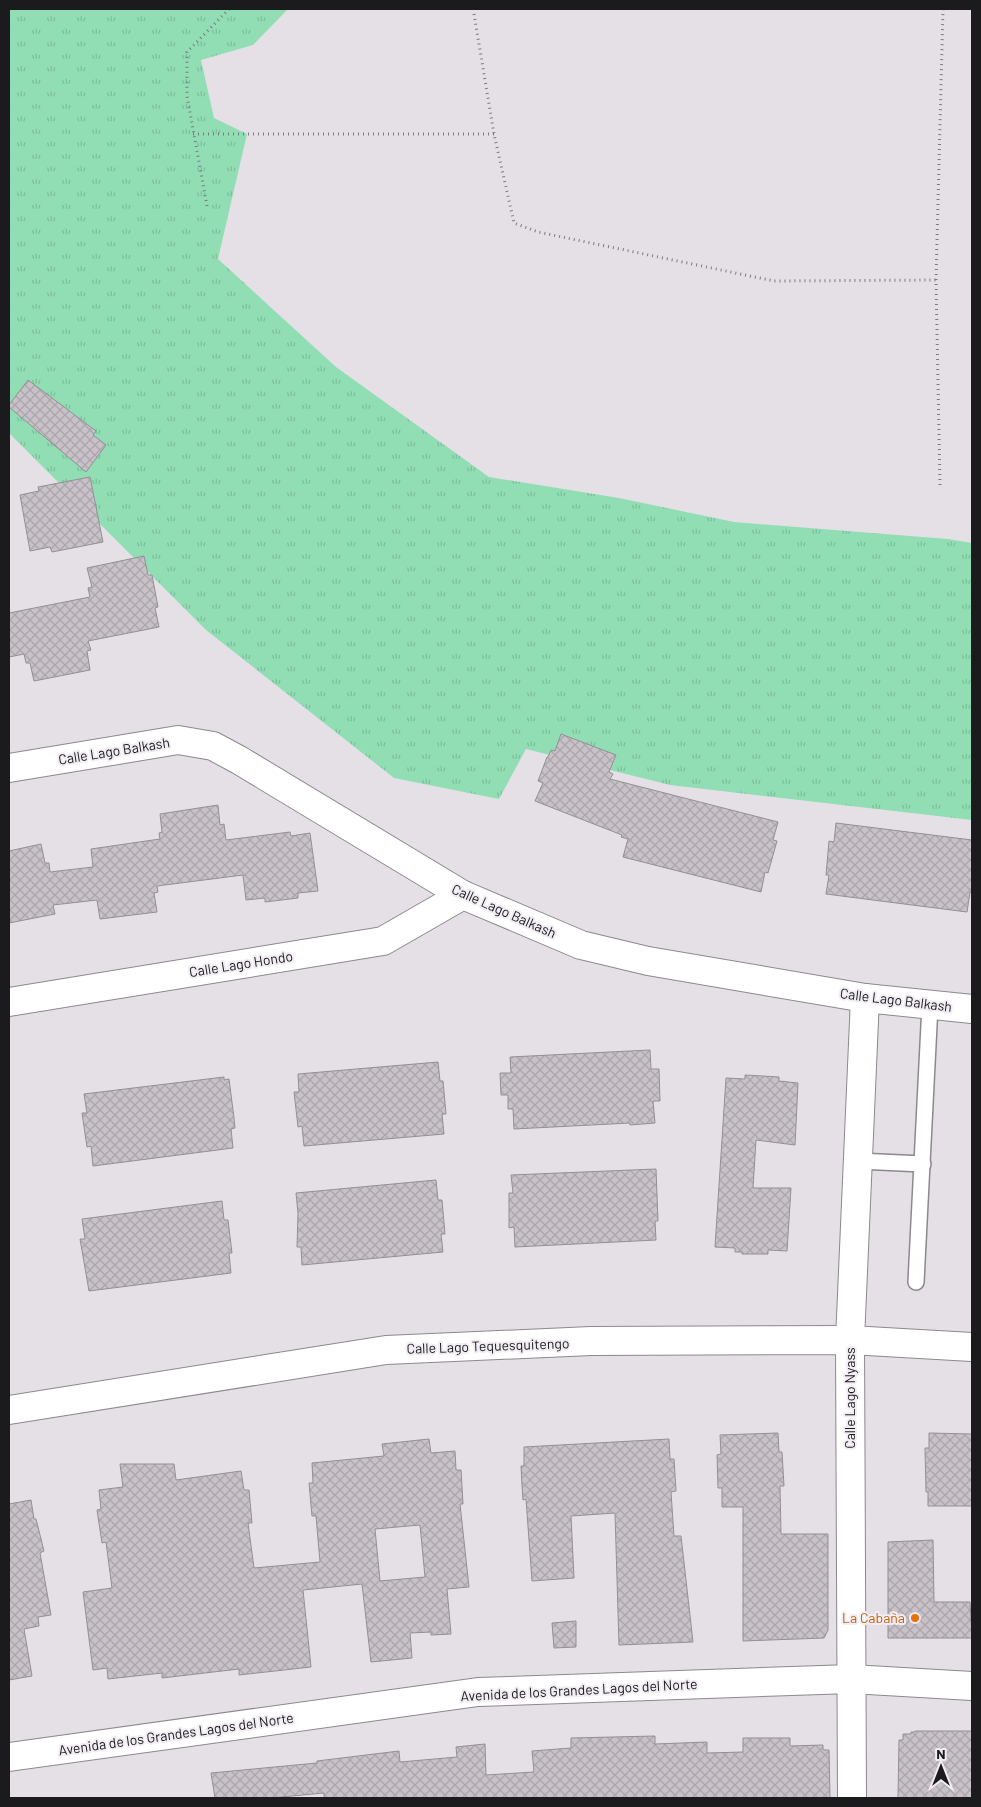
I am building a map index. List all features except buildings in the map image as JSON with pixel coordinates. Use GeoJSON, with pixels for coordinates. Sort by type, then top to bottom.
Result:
{"type":"FeatureCollection","features":[{"type":"Feature","properties":{"kind":"street","name":"Calle Lago Balkash"},"geometry":{"type":"LineString","coordinates":[[9,768],[178,740],[212,746],[239,760],[462,895],[581,944],[648,961],[865,998],[972,1009]]}},
{"type":"Feature","properties":{"kind":"street","name":"Calle Lago Hondo"},"geometry":{"type":"LineString","coordinates":[[9,1002],[383,941],[462,895]]}},
{"type":"Feature","properties":{"kind":"street","name":"Calle Lago Nyass"},"geometry":{"type":"LineString","coordinates":[[852,1798],[850,1340],[865,998]]}},
{"type":"Feature","properties":{"kind":"street","name":"Calle Lago Tequesquitengo"},"geometry":{"type":"LineString","coordinates":[[9,1410],[386,1350],[591,1342],[850,1340],[972,1347]]}},
{"type":"Feature","properties":{"kind":"street","name":"Avenida de los Grandes Lagos del Norte"},"geometry":{"type":"LineString","coordinates":[[9,1757],[478,1692],[851,1679],[972,1686]]}},
{"type":"Feature","properties":{"kind":"lane"},"geometry":{"type":"LineString","coordinates":[[916,1282],[930,1005]]}},
{"type":"Feature","properties":{"kind":"lane"},"geometry":{"type":"LineString","coordinates":[[858,1161],[923,1164]]}},
{"type":"Feature","properties":{"kind":"path"},"geometry":{"type":"LineString","coordinates":[[207,206],[186,96],[186,52],[229,9]]}},
{"type":"Feature","properties":{"kind":"path"},"geometry":{"type":"LineString","coordinates":[[940,485],[936,280],[943,9]]}},
{"type":"Feature","properties":{"kind":"path"},"geometry":{"type":"LineString","coordinates":[[474,14],[494,134],[514,223],[538,232],[774,282],[936,280]]}},
{"type":"Feature","properties":{"kind":"path"},"geometry":{"type":"LineString","coordinates":[[193,134],[494,134]]}},
{"type":"Feature","properties":{"kind":"green space"},"geometry":{"type":"Polygon","coordinates":[[[9,9],[288,9],[253,45],[201,60],[214,118],[247,134],[218,259],[336,367],[489,477],[619,498],[734,522],[948,539],[972,543],[972,820],[670,785],[526,749],[499,799],[394,778],[206,630],[9,433],[9,9]]]}},
{"type":"Feature","properties":{"kind":"place","name":"La Cabaña"},"geometry":{"type":"Point","coordinates":[915,1618]}}]}
